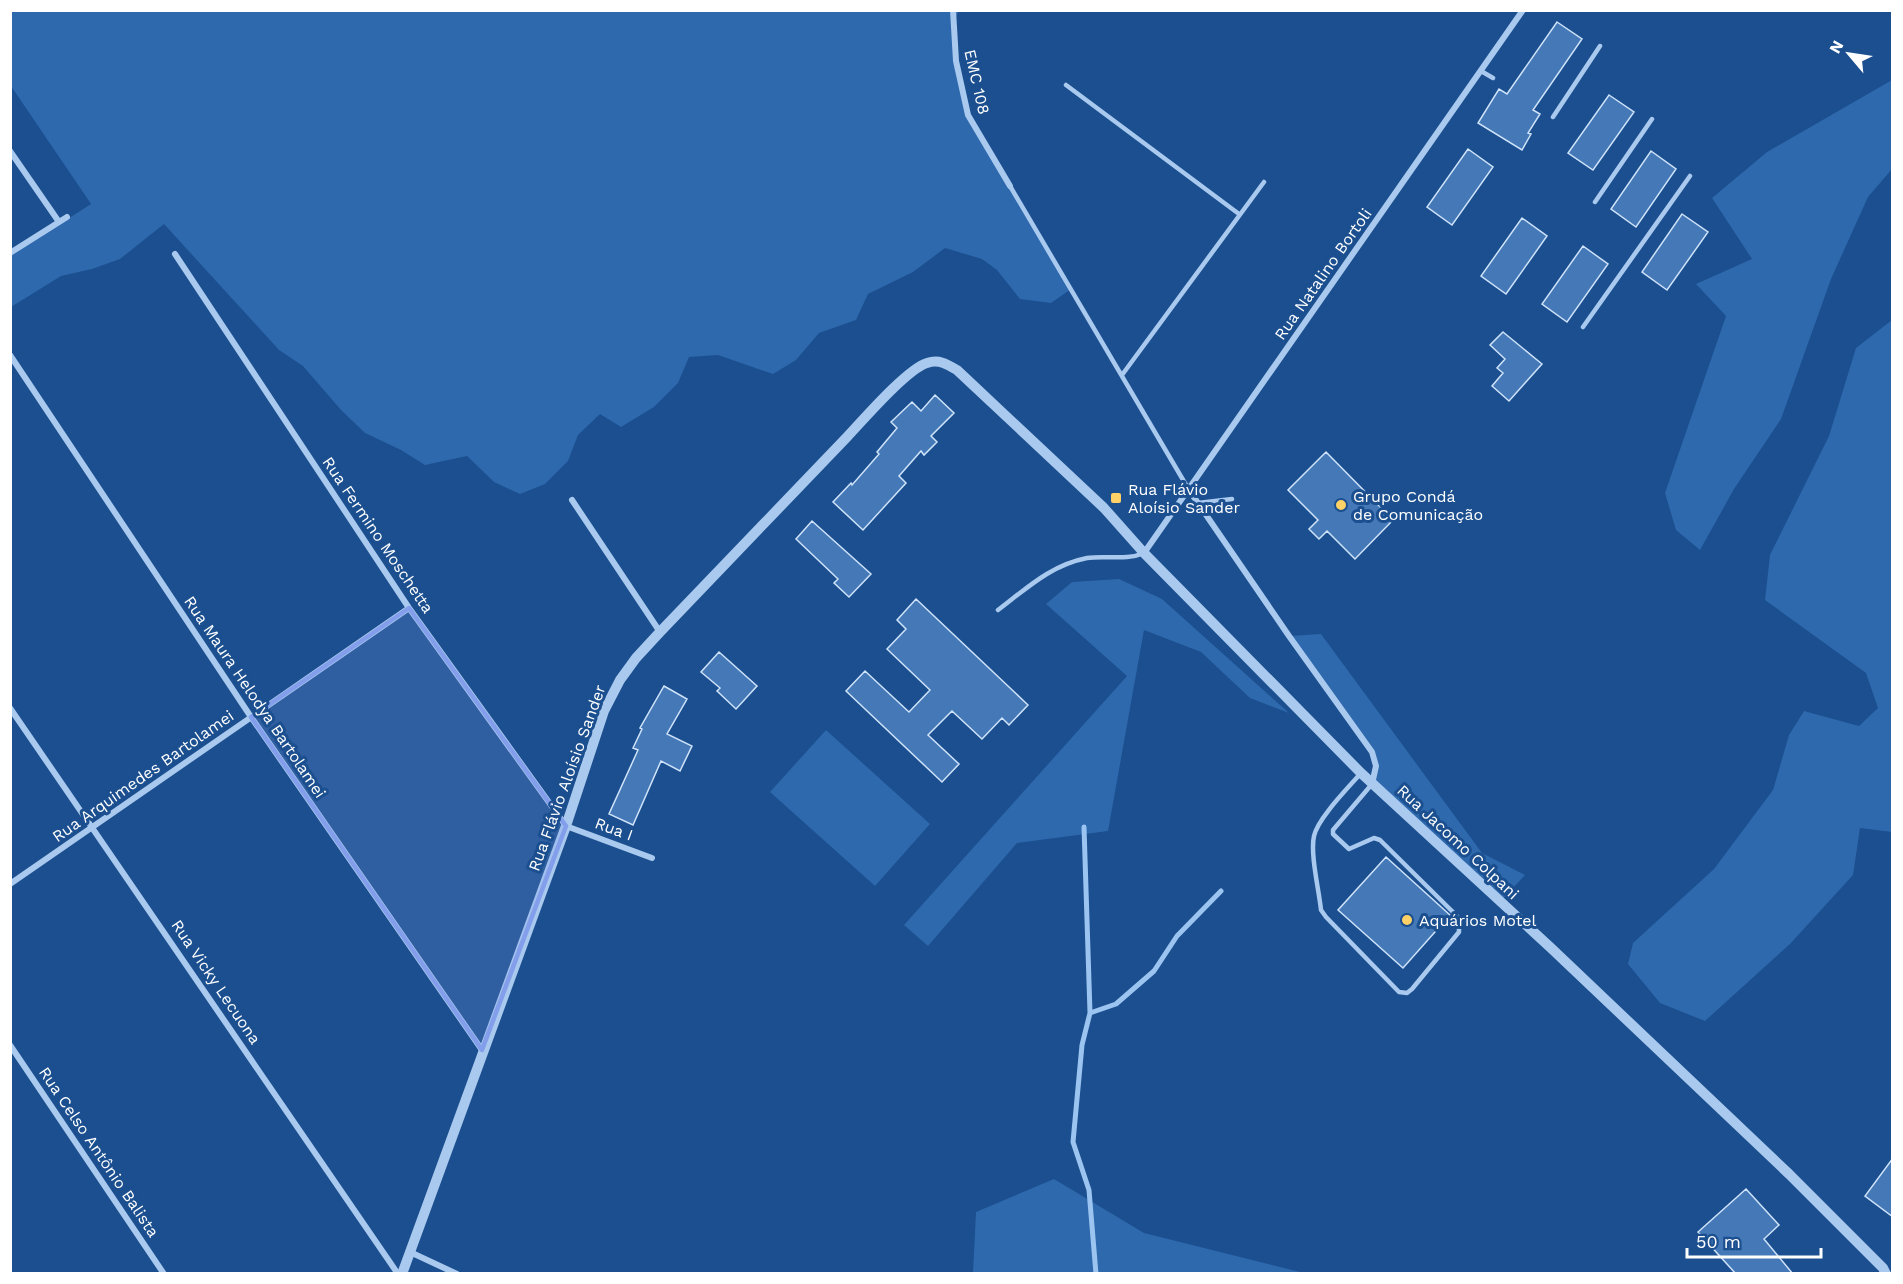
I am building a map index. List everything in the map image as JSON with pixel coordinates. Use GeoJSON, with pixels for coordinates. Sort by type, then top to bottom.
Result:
{"type":"FeatureCollection","features":[{"type":"Feature","properties":{"kind":"street","name":"EMC 108"},"geometry":{"type":"LineString","coordinates":[[953,10],[956,61],[968,115],[1010,186]]}},
{"type":"Feature","properties":{"kind":"street","name":"Rua Natalino Bortoli"},"geometry":{"type":"LineString","coordinates":[[1144,553],[1523,10]]}},
{"type":"Feature","properties":{"kind":"street"},"geometry":{"type":"LineString","coordinates":[[10,151],[59,222]]}},
{"type":"Feature","properties":{"kind":"street"},"geometry":{"type":"LineString","coordinates":[[10,253],[67,217]]}},
{"type":"Feature","properties":{"kind":"street","name":"Rua Fermino Moschetta"},"geometry":{"type":"LineString","coordinates":[[175,254],[409,608],[566,826]]}},
{"type":"Feature","properties":{"kind":"street","name":"Rua Maura Helodya Bartolamei"},"geometry":{"type":"LineString","coordinates":[[10,355],[251,717],[482,1050]]}},
{"type":"Feature","properties":{"kind":"street","name":"Rua Flávio Aloísio Sander"},"geometry":{"type":"LineString","coordinates":[[400,1274],[566,826],[604,711],[620,680],[660,632],[871,411],[925,363],[944,362],[957,370],[1104,507],[1144,553]]}},
{"type":"Feature","properties":{"kind":"street"},"geometry":{"type":"LineString","coordinates":[[1189,490],[1372,752],[1376,766],[1372,784]]}},
{"type":"Feature","properties":{"kind":"street"},"geometry":{"type":"LineString","coordinates":[[572,500],[660,632]]}},
{"type":"Feature","properties":{"kind":"street","name":"Rua Jacomo Colpani"},"geometry":{"type":"LineString","coordinates":[[1144,553],[1372,784],[1551,948],[1789,1174],[1883,1268],[1886,1274]]}},
{"type":"Feature","properties":{"kind":"street","name":"Rua Arquimedes Bartolamei"},"geometry":{"type":"LineString","coordinates":[[10,884],[409,608]]}},
{"type":"Feature","properties":{"kind":"street","name":"Rua Vicky Lecuona"},"geometry":{"type":"LineString","coordinates":[[10,708],[400,1274]]}},
{"type":"Feature","properties":{"kind":"street","name":"Rua I"},"geometry":{"type":"LineString","coordinates":[[566,826],[652,858]]}},
{"type":"Feature","properties":{"kind":"street","name":"Rua Celso Antônio Balista"},"geometry":{"type":"LineString","coordinates":[[10,1045],[164,1274]]}},
{"type":"Feature","properties":{"kind":"street"},"geometry":{"type":"LineString","coordinates":[[410,1252],[457,1274]]}},
{"type":"Feature","properties":{"kind":"lane"},"geometry":{"type":"LineString","coordinates":[[1553,117],[1600,46]]}},
{"type":"Feature","properties":{"kind":"lane"},"geometry":{"type":"LineString","coordinates":[[1481,71],[1493,78]]}},
{"type":"Feature","properties":{"kind":"lane"},"geometry":{"type":"LineString","coordinates":[[1066,85],[1239,214]]}},
{"type":"Feature","properties":{"kind":"lane"},"geometry":{"type":"LineString","coordinates":[[1595,202],[1652,119]]}},
{"type":"Feature","properties":{"kind":"lane"},"geometry":{"type":"LineString","coordinates":[[1583,327],[1690,176]]}},
{"type":"Feature","properties":{"kind":"lane"},"geometry":{"type":"LineString","coordinates":[[1122,375],[1264,182]]}},
{"type":"Feature","properties":{"kind":"lane"},"geometry":{"type":"LineString","coordinates":[[1010,186],[1189,490]]}},
{"type":"Feature","properties":{"kind":"lane"},"geometry":{"type":"LineString","coordinates":[[1198,503],[1232,499]]}},
{"type":"Feature","properties":{"kind":"lane"},"geometry":{"type":"LineString","coordinates":[[998,610],[1054,568],[1089,558],[1135,557],[1144,553]]}},
{"type":"Feature","properties":{"kind":"lane"},"geometry":{"type":"LineString","coordinates":[[1361,773],[1324,818],[1314,836],[1321,910],[1399,992],[1407,993],[1459,932],[1459,918],[1380,840],[1374,838],[1349,849],[1333,834],[1333,830],[1372,784]]}},
{"type":"Feature","properties":{"kind":"highlighted area"},"geometry":{"type":"Polygon","coordinates":[[[409,608],[566,826],[482,1050],[251,717],[409,608]]]}},
{"type":"Feature","properties":{"kind":"shaded area"},"geometry":{"type":"Polygon","coordinates":[[[11,10],[959,11],[954,20],[956,61],[968,115],[1071,289],[1051,303],[1020,299],[997,270],[982,259],[945,248],[913,272],[868,294],[856,320],[819,333],[796,360],[773,374],[718,355],[689,357],[678,383],[654,407],[621,427],[600,414],[578,435],[568,461],[545,484],[520,494],[494,482],[467,456],[425,465],[401,450],[365,433],[341,410],[303,366],[279,350],[164,224],[120,259],[92,269],[61,276],[11,307],[11,255],[91,204],[11,86],[11,10]]]}},
{"type":"Feature","properties":{"kind":"shaded area"},"geometry":{"type":"Polygon","coordinates":[[[1892,80],[1892,169],[1868,197],[1831,279],[1781,419],[1734,489],[1700,550],[1676,530],[1665,493],[1726,316],[1696,284],[1752,259],[1712,198],[1767,152],[1892,80]]]}},
{"type":"Feature","properties":{"kind":"shaded area"},"geometry":{"type":"Polygon","coordinates":[[[1892,320],[1892,832],[1860,828],[1853,875],[1790,944],[1705,1021],[1660,1003],[1628,964],[1633,943],[1714,869],[1773,790],[1789,735],[1804,711],[1859,726],[1878,708],[1866,673],[1765,600],[1770,555],[1829,436],[1856,348],[1892,320]]]}},
{"type":"Feature","properties":{"kind":"shaded area"},"geometry":{"type":"Polygon","coordinates":[[[1119,579],[1162,599],[1289,713],[1250,698],[1201,652],[1144,630],[1108,831],[1017,843],[928,946],[904,925],[1127,676],[1046,604],[1072,582],[1119,579]]]}},
{"type":"Feature","properties":{"kind":"shaded area"},"geometry":{"type":"Polygon","coordinates":[[[1321,634],[1482,853],[1525,875],[1500,902],[1372,784],[1376,766],[1372,752],[1289,636],[1321,634]]]}},
{"type":"Feature","properties":{"kind":"shaded area"},"geometry":{"type":"Polygon","coordinates":[[[826,730],[930,824],[875,886],[770,792],[826,730]]]}},
{"type":"Feature","properties":{"kind":"shaded area"},"geometry":{"type":"Polygon","coordinates":[[[1054,1179],[1144,1233],[1304,1273],[973,1273],[976,1212],[1054,1179]]]}},
{"type":"Feature","properties":{"kind":"building"},"geometry":{"type":"Polygon","coordinates":[[[1557,22],[1582,39],[1533,110],[1540,114],[1528,133],[1531,134],[1522,150],[1478,123],[1499,89],[1507,94],[1557,22]]]}},
{"type":"Feature","properties":{"kind":"building"},"geometry":{"type":"Polygon","coordinates":[[[1609,95],[1634,112],[1593,170],[1568,153],[1609,95]]]}},
{"type":"Feature","properties":{"kind":"building"},"geometry":{"type":"Polygon","coordinates":[[[1468,149],[1493,167],[1452,225],[1427,207],[1468,149]]]}},
{"type":"Feature","properties":{"kind":"building"},"geometry":{"type":"Polygon","coordinates":[[[1651,151],[1676,169],[1636,227],[1611,209],[1651,151]]]}},
{"type":"Feature","properties":{"kind":"building"},"geometry":{"type":"Polygon","coordinates":[[[1682,214],[1708,232],[1667,290],[1642,272],[1682,214]]]}},
{"type":"Feature","properties":{"kind":"building"},"geometry":{"type":"Polygon","coordinates":[[[1522,218],[1547,236],[1506,294],[1481,276],[1522,218]]]}},
{"type":"Feature","properties":{"kind":"building"},"geometry":{"type":"Polygon","coordinates":[[[1583,246],[1608,264],[1567,322],[1542,304],[1583,246]]]}},
{"type":"Feature","properties":{"kind":"building"},"geometry":{"type":"Polygon","coordinates":[[[1503,332],[1542,364],[1509,401],[1492,386],[1503,373],[1497,368],[1505,359],[1490,345],[1503,332]]]}},
{"type":"Feature","properties":{"kind":"building"},"geometry":{"type":"Polygon","coordinates":[[[935,395],[954,413],[931,436],[937,442],[924,455],[921,451],[899,476],[906,483],[863,530],[833,502],[851,483],[852,485],[879,454],[877,452],[897,428],[891,422],[912,402],[921,411],[935,395]]]}},
{"type":"Feature","properties":{"kind":"building","name":"Grupo Condá de Comunicação"},"geometry":{"type":"Polygon","coordinates":[[[1326,452],[1393,520],[1355,559],[1327,531],[1319,539],[1309,529],[1318,520],[1288,490],[1326,452]]]}},
{"type":"Feature","properties":{"kind":"building"},"geometry":{"type":"Polygon","coordinates":[[[812,521],[871,574],[849,597],[834,583],[838,579],[796,539],[812,521]]]}},
{"type":"Feature","properties":{"kind":"building"},"geometry":{"type":"Polygon","coordinates":[[[916,599],[1028,705],[1009,725],[1002,718],[982,739],[952,711],[928,735],[959,764],[942,782],[846,691],[865,671],[909,712],[930,690],[887,649],[906,629],[897,620],[916,599]]]}},
{"type":"Feature","properties":{"kind":"building"},"geometry":{"type":"Polygon","coordinates":[[[719,652],[757,686],[736,709],[717,691],[720,688],[701,672],[719,652]]]}},
{"type":"Feature","properties":{"kind":"building"},"geometry":{"type":"Polygon","coordinates":[[[664,686],[687,699],[667,734],[692,746],[680,771],[661,761],[633,825],[609,814],[638,750],[633,748],[642,729],[640,728],[664,686]]]}},
{"type":"Feature","properties":{"kind":"building"},"geometry":{"type":"Polygon","coordinates":[[[1386,857],[1450,915],[1403,968],[1338,910],[1386,857]]]}},
{"type":"Feature","properties":{"kind":"building"},"geometry":{"type":"Polygon","coordinates":[[[1893,1158],[1893,1217],[1865,1196],[1893,1158]]]}},
{"type":"Feature","properties":{"kind":"building"},"geometry":{"type":"Polygon","coordinates":[[[1746,1189],[1779,1225],[1764,1239],[1793,1274],[1736,1274],[1698,1232],[1746,1189]]]}},
{"type":"Feature","properties":{"kind":"waterway"},"geometry":{"type":"LineString","coordinates":[[1084,827],[1090,1013],[1082,1045],[1073,1142],[1089,1190],[1096,1274]]}},
{"type":"Feature","properties":{"kind":"waterway"},"geometry":{"type":"LineString","coordinates":[[1090,1013],[1116,1004],[1154,971],[1177,936],[1221,891]]}},
{"type":"Feature","properties":{"kind":"place","name":"Rua Flávio Aloísio Sander"},"geometry":{"type":"Point","coordinates":[1116,498]}},
{"type":"Feature","properties":{"kind":"place","name":"Grupo Condá de Comunicação"},"geometry":{"type":"Point","coordinates":[1341,505]}},
{"type":"Feature","properties":{"kind":"place","name":"Aquários Motel"},"geometry":{"type":"Point","coordinates":[1407,920]}}]}
